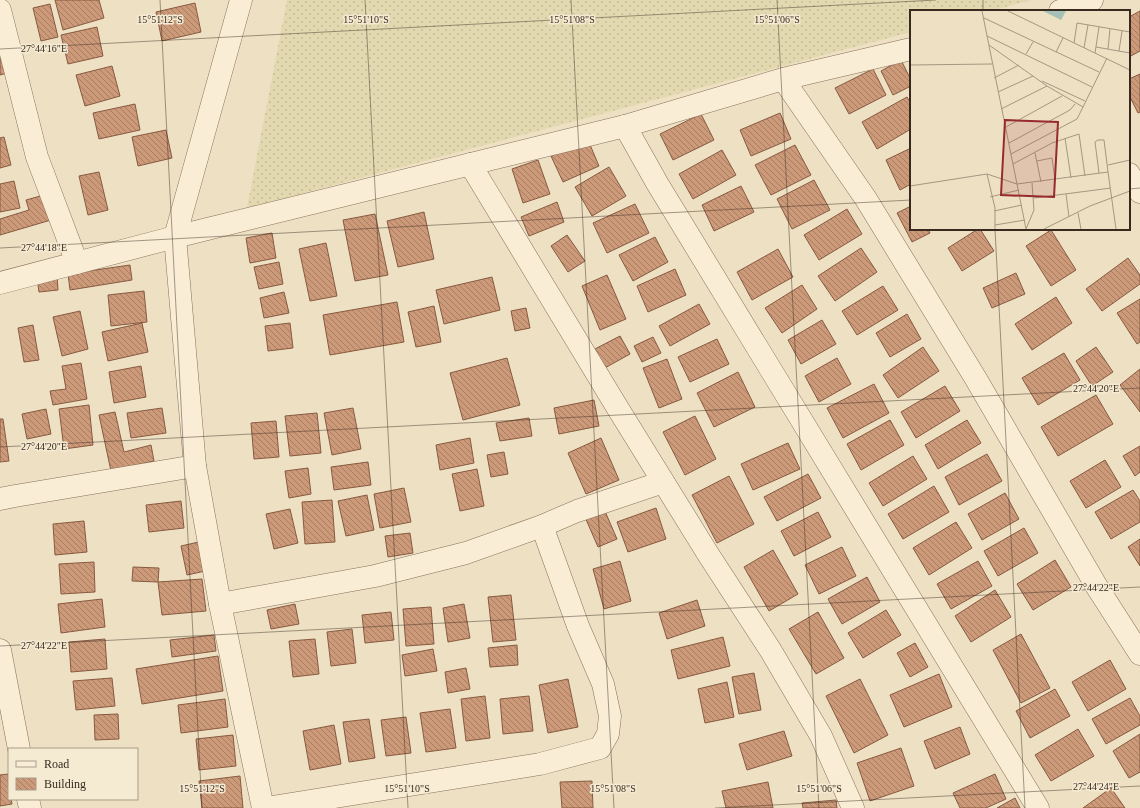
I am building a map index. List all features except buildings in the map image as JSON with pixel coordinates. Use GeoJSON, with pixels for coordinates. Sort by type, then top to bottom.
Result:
{"type":"FeatureCollection","features":[{"type":"Feature","properties":{"kind":"street"},"geometry":{"type":"LineString","coordinates":[[240,0],[175,237],[195,466],[220,604],[264,808],[540,764],[600,748],[608,734],[610,716],[603,684],[578,626],[542,526]]}},
{"type":"Feature","properties":{"kind":"street"},"geometry":{"type":"LineString","coordinates":[[1063,10],[1092,0]]}},
{"type":"Feature","properties":{"kind":"street"},"geometry":{"type":"LineString","coordinates":[[0,10],[37,157],[77,263]]}},
{"type":"Feature","properties":{"kind":"street"},"geometry":{"type":"LineString","coordinates":[[0,282],[175,237],[624,126],[783,79],[910,49]]}},
{"type":"Feature","properties":{"kind":"street"},"geometry":{"type":"LineString","coordinates":[[783,79],[866,199],[976,379],[1097,587],[1140,654]]}},
{"type":"Feature","properties":{"kind":"street"},"geometry":{"type":"LineString","coordinates":[[624,126],[661,190],[1038,808]]}},
{"type":"Feature","properties":{"kind":"street"},"geometry":{"type":"LineString","coordinates":[[470,164],[663,482],[771,651],[821,736],[853,808]]}},
{"type":"Feature","properties":{"kind":"street"},"geometry":{"type":"LineString","coordinates":[[1130,176],[1140,192]]}},
{"type":"Feature","properties":{"kind":"street"},"geometry":{"type":"LineString","coordinates":[[0,499],[195,466]]}},
{"type":"Feature","properties":{"kind":"street"},"geometry":{"type":"LineString","coordinates":[[220,604],[375,576],[466,553],[542,526],[577,511],[663,482]]}},
{"type":"Feature","properties":{"kind":"street"},"geometry":{"type":"LineString","coordinates":[[0,650],[19,748]]}},
{"type":"Feature","properties":{"kind":"shaded area"},"geometry":{"type":"Polygon","coordinates":[[[287,0],[1032,0],[995,10],[910,10],[910,32],[247,208],[287,0]]]}}]}
